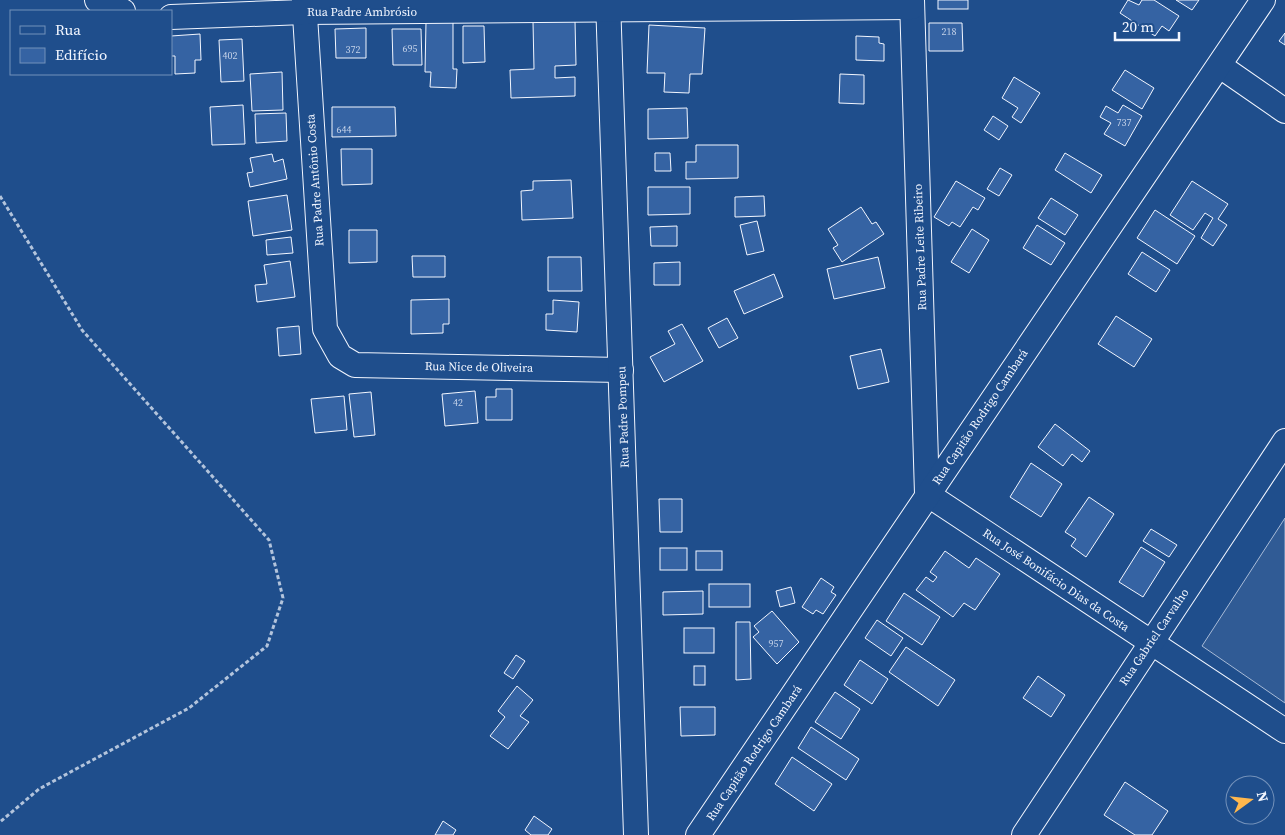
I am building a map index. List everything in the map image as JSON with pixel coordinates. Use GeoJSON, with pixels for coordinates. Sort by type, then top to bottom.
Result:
{"type":"FeatureCollection","features":[{"type":"Feature","properties":{"kind":"street"},"geometry":{"type":"LineString","coordinates":[[97,0],[120,10]]}},
{"type":"Feature","properties":{"kind":"street","name":"Rua Capitão Rodrigo Cambará"},"geometry":{"type":"LineString","coordinates":[[698,835],[1263,0]]}},
{"type":"Feature","properties":{"kind":"street","name":"Rua Padre Ambrósio"},"geometry":{"type":"LineString","coordinates":[[172,17],[304,6],[912,4]]}},
{"type":"Feature","properties":{"kind":"street","name":"Rua Padre Leite Ribeiro"},"geometry":{"type":"LineString","coordinates":[[912,4],[928,494]]}},
{"type":"Feature","properties":{"kind":"street","name":"Rua Padre Pompeu"},"geometry":{"type":"LineString","coordinates":[[608,5],[636,835]]}},
{"type":"Feature","properties":{"kind":"street","name":"Rua Padre Antônio Costa"},"geometry":{"type":"LineString","coordinates":[[304,6],[325,329],[340,356]]}},
{"type":"Feature","properties":{"kind":"street"},"geometry":{"type":"LineString","coordinates":[[1220,66],[1285,110]]}},
{"type":"Feature","properties":{"kind":"street","name":"Rua Nice de Oliveira"},"geometry":{"type":"LineString","coordinates":[[340,356],[355,365],[621,370]]}},
{"type":"Feature","properties":{"kind":"street","name":"Rua Gabriel Carvalho"},"geometry":{"type":"LineString","coordinates":[[1024,835],[1285,441]]}},
{"type":"Feature","properties":{"kind":"street","name":"Rua José Bonifácio Dias da Costa"},"geometry":{"type":"LineString","coordinates":[[928,494],[1285,731]]}},
{"type":"Feature","properties":{"kind":"path"},"geometry":{"type":"LineString","coordinates":[[0,196],[82,330],[268,540],[283,598],[267,646],[190,708],[39,789],[0,822]]}},
{"type":"Feature","properties":{"kind":"shaded area"},"geometry":{"type":"Polygon","coordinates":[[[1285,518],[1285,703],[1202,646],[1285,518]]]}},
{"type":"Feature","properties":{"kind":"building"},"geometry":{"type":"Polygon","coordinates":[[[938,0],[968,0],[968,9],[938,9],[938,0]]]}},
{"type":"Feature","properties":{"kind":"building"},"geometry":{"type":"Polygon","coordinates":[[[1128,0],[1139,5],[1142,0],[1154,0],[1179,16],[1169,31],[1162,26],[1155,36],[1120,13],[1128,0]]]}},
{"type":"Feature","properties":{"kind":"building"},"geometry":{"type":"Polygon","coordinates":[[[1176,0],[1199,0],[1192,10],[1176,0]]]}},
{"type":"Feature","properties":{"kind":"building"},"geometry":{"type":"Polygon","coordinates":[[[575,21],[576,65],[555,66],[555,78],[575,77],[575,96],[511,98],[510,70],[534,69],[533,22],[575,21]]]}},
{"type":"Feature","properties":{"kind":"building"},"geometry":{"type":"Polygon","coordinates":[[[426,22],[453,22],[453,69],[457,69],[456,88],[430,87],[431,72],[425,72],[426,22]]]}},
{"type":"Feature","properties":{"kind":"building"},"geometry":{"type":"Polygon","coordinates":[[[929,23],[962,23],[963,51],[929,51],[929,23]]]}},
{"type":"Feature","properties":{"kind":"building"},"geometry":{"type":"Polygon","coordinates":[[[649,25],[705,28],[702,74],[690,74],[689,93],[664,92],[665,73],[647,73],[649,25]]]}},
{"type":"Feature","properties":{"kind":"building"},"geometry":{"type":"Polygon","coordinates":[[[463,26],[484,26],[485,62],[463,63],[463,26]]]}},
{"type":"Feature","properties":{"kind":"building"},"geometry":{"type":"Polygon","coordinates":[[[366,28],[366,58],[336,58],[335,29],[366,28]]]}},
{"type":"Feature","properties":{"kind":"building"},"geometry":{"type":"Polygon","coordinates":[[[392,29],[421,29],[422,65],[393,65],[392,29]]]}},
{"type":"Feature","properties":{"kind":"building"},"geometry":{"type":"Polygon","coordinates":[[[1285,33],[1285,45],[1279,41],[1285,33]]]}},
{"type":"Feature","properties":{"kind":"building"},"geometry":{"type":"Polygon","coordinates":[[[200,34],[201,60],[195,60],[195,73],[175,74],[175,56],[172,56],[172,36],[200,34]]]}},
{"type":"Feature","properties":{"kind":"building"},"geometry":{"type":"Polygon","coordinates":[[[856,36],[879,37],[879,43],[884,44],[884,61],[856,60],[856,36]]]}},
{"type":"Feature","properties":{"kind":"building"},"geometry":{"type":"Polygon","coordinates":[[[242,39],[244,81],[221,82],[219,40],[242,39]]]}},
{"type":"Feature","properties":{"kind":"building"},"geometry":{"type":"Polygon","coordinates":[[[1125,70],[1154,88],[1142,109],[1112,90],[1125,70]]]}},
{"type":"Feature","properties":{"kind":"building"},"geometry":{"type":"Polygon","coordinates":[[[282,72],[283,110],[252,111],[250,74],[282,72]]]}},
{"type":"Feature","properties":{"kind":"building"},"geometry":{"type":"Polygon","coordinates":[[[840,74],[864,75],[864,104],[839,103],[840,74]]]}},
{"type":"Feature","properties":{"kind":"building"},"geometry":{"type":"Polygon","coordinates":[[[1014,77],[1040,93],[1021,123],[1012,117],[1018,108],[1002,98],[1014,77]]]}},
{"type":"Feature","properties":{"kind":"building"},"geometry":{"type":"Polygon","coordinates":[[[243,105],[245,144],[212,145],[210,107],[243,105]]]}},
{"type":"Feature","properties":{"kind":"building"},"geometry":{"type":"Polygon","coordinates":[[[1123,105],[1142,116],[1125,146],[1104,134],[1111,123],[1100,117],[1106,106],[1118,113],[1123,105]]]}},
{"type":"Feature","properties":{"kind":"building"},"geometry":{"type":"Polygon","coordinates":[[[332,107],[395,107],[396,136],[332,137],[332,107]]]}},
{"type":"Feature","properties":{"kind":"building"},"geometry":{"type":"Polygon","coordinates":[[[687,108],[688,138],[648,139],[648,109],[687,108]]]}},
{"type":"Feature","properties":{"kind":"building"},"geometry":{"type":"Polygon","coordinates":[[[286,113],[287,141],[256,143],[255,114],[286,113]]]}},
{"type":"Feature","properties":{"kind":"building"},"geometry":{"type":"Polygon","coordinates":[[[993,116],[1008,126],[999,140],[984,130],[993,116]]]}},
{"type":"Feature","properties":{"kind":"building"},"geometry":{"type":"Polygon","coordinates":[[[696,145],[738,145],[738,178],[686,179],[686,162],[696,162],[696,145]]]}},
{"type":"Feature","properties":{"kind":"building"},"geometry":{"type":"Polygon","coordinates":[[[341,149],[372,149],[372,184],[342,185],[341,149]]]}},
{"type":"Feature","properties":{"kind":"building"},"geometry":{"type":"Polygon","coordinates":[[[655,153],[670,153],[671,171],[655,171],[655,153]]]}},
{"type":"Feature","properties":{"kind":"building"},"geometry":{"type":"Polygon","coordinates":[[[1065,153],[1102,175],[1091,193],[1055,170],[1065,153]]]}},
{"type":"Feature","properties":{"kind":"building"},"geometry":{"type":"Polygon","coordinates":[[[272,154],[274,162],[283,159],[287,179],[250,187],[247,173],[253,172],[250,158],[272,154]]]}},
{"type":"Feature","properties":{"kind":"building"},"geometry":{"type":"Polygon","coordinates":[[[1000,168],[1012,175],[999,196],[987,189],[1000,168]]]}},
{"type":"Feature","properties":{"kind":"building"},"geometry":{"type":"Polygon","coordinates":[[[571,180],[573,218],[522,220],[521,191],[533,190],[533,181],[571,180]]]}},
{"type":"Feature","properties":{"kind":"building"},"geometry":{"type":"Polygon","coordinates":[[[956,181],[985,198],[978,210],[973,207],[960,227],[952,222],[949,226],[934,217],[956,181]]]}},
{"type":"Feature","properties":{"kind":"building"},"geometry":{"type":"Polygon","coordinates":[[[1192,181],[1228,204],[1218,219],[1227,225],[1213,246],[1201,238],[1213,218],[1205,213],[1193,230],[1170,215],[1192,181]]]}},
{"type":"Feature","properties":{"kind":"building"},"geometry":{"type":"Polygon","coordinates":[[[648,187],[690,187],[690,214],[648,215],[648,187]]]}},
{"type":"Feature","properties":{"kind":"building"},"geometry":{"type":"Polygon","coordinates":[[[287,195],[292,230],[253,236],[248,201],[287,195]]]}},
{"type":"Feature","properties":{"kind":"building"},"geometry":{"type":"Polygon","coordinates":[[[764,196],[765,216],[735,217],[735,197],[764,196]]]}},
{"type":"Feature","properties":{"kind":"building"},"geometry":{"type":"Polygon","coordinates":[[[1051,198],[1078,215],[1065,235],[1038,218],[1051,198]]]}},
{"type":"Feature","properties":{"kind":"building"},"geometry":{"type":"Polygon","coordinates":[[[861,207],[872,224],[876,222],[884,234],[842,262],[833,248],[838,245],[828,229],[861,207]]]}},
{"type":"Feature","properties":{"kind":"building"},"geometry":{"type":"Polygon","coordinates":[[[1155,210],[1195,236],[1177,264],[1137,238],[1155,210]]]}},
{"type":"Feature","properties":{"kind":"building"},"geometry":{"type":"Polygon","coordinates":[[[757,221],[764,251],[747,255],[740,225],[757,221]]]}},
{"type":"Feature","properties":{"kind":"building"},"geometry":{"type":"Polygon","coordinates":[[[1037,225],[1065,243],[1051,265],[1023,248],[1037,225]]]}},
{"type":"Feature","properties":{"kind":"building"},"geometry":{"type":"Polygon","coordinates":[[[677,226],[677,246],[651,246],[650,227],[677,226]]]}},
{"type":"Feature","properties":{"kind":"building"},"geometry":{"type":"Polygon","coordinates":[[[972,229],[989,240],[969,273],[951,262],[972,229]]]}},
{"type":"Feature","properties":{"kind":"building"},"geometry":{"type":"Polygon","coordinates":[[[349,230],[377,230],[377,262],[349,263],[349,230]]]}},
{"type":"Feature","properties":{"kind":"building"},"geometry":{"type":"Polygon","coordinates":[[[291,237],[293,253],[267,255],[266,240],[291,237]]]}},
{"type":"Feature","properties":{"kind":"building"},"geometry":{"type":"Polygon","coordinates":[[[1142,252],[1170,270],[1156,292],[1128,274],[1142,252]]]}},
{"type":"Feature","properties":{"kind":"building"},"geometry":{"type":"Polygon","coordinates":[[[412,256],[445,256],[445,277],[413,277],[412,256]]]}},
{"type":"Feature","properties":{"kind":"building"},"geometry":{"type":"Polygon","coordinates":[[[548,257],[581,257],[582,291],[548,291],[548,257]]]}},
{"type":"Feature","properties":{"kind":"building"},"geometry":{"type":"Polygon","coordinates":[[[878,257],[885,288],[834,299],[827,269],[878,257]]]}},
{"type":"Feature","properties":{"kind":"building"},"geometry":{"type":"Polygon","coordinates":[[[290,261],[295,297],[257,302],[255,285],[267,284],[264,265],[290,261]]]}},
{"type":"Feature","properties":{"kind":"building"},"geometry":{"type":"Polygon","coordinates":[[[680,262],[680,285],[654,285],[654,263],[680,262]]]}},
{"type":"Feature","properties":{"kind":"building"},"geometry":{"type":"Polygon","coordinates":[[[774,274],[783,297],[744,314],[734,291],[774,274]]]}},
{"type":"Feature","properties":{"kind":"building"},"geometry":{"type":"Polygon","coordinates":[[[449,299],[449,324],[443,324],[443,333],[411,334],[411,300],[449,299]]]}},
{"type":"Feature","properties":{"kind":"building"},"geometry":{"type":"Polygon","coordinates":[[[553,300],[579,302],[577,332],[546,330],[546,314],[553,314],[553,300]]]}},
{"type":"Feature","properties":{"kind":"building"},"geometry":{"type":"Polygon","coordinates":[[[1116,316],[1152,339],[1134,367],[1098,344],[1116,316]]]}},
{"type":"Feature","properties":{"kind":"building"},"geometry":{"type":"Polygon","coordinates":[[[727,318],[738,338],[719,348],[708,328],[727,318]]]}},
{"type":"Feature","properties":{"kind":"building"},"geometry":{"type":"Polygon","coordinates":[[[682,324],[703,361],[664,382],[650,357],[675,344],[668,331],[682,324]]]}},
{"type":"Feature","properties":{"kind":"building"},"geometry":{"type":"Polygon","coordinates":[[[299,326],[301,354],[279,356],[277,328],[299,326]]]}},
{"type":"Feature","properties":{"kind":"building"},"geometry":{"type":"Polygon","coordinates":[[[881,349],[889,382],[858,389],[850,356],[881,349]]]}},
{"type":"Feature","properties":{"kind":"building"},"geometry":{"type":"Polygon","coordinates":[[[496,389],[512,389],[512,420],[486,420],[486,397],[496,397],[496,389]]]}},
{"type":"Feature","properties":{"kind":"building"},"geometry":{"type":"Polygon","coordinates":[[[475,391],[478,423],[445,426],[442,394],[475,391]]]}},
{"type":"Feature","properties":{"kind":"building"},"geometry":{"type":"Polygon","coordinates":[[[371,392],[375,435],[354,437],[349,394],[371,392]]]}},
{"type":"Feature","properties":{"kind":"building"},"geometry":{"type":"Polygon","coordinates":[[[344,396],[347,430],[315,433],[311,399],[344,396]]]}},
{"type":"Feature","properties":{"kind":"building"},"geometry":{"type":"Polygon","coordinates":[[[1055,424],[1090,451],[1082,462],[1072,454],[1063,466],[1038,447],[1055,424]]]}},
{"type":"Feature","properties":{"kind":"building"},"geometry":{"type":"Polygon","coordinates":[[[1031,463],[1062,484],[1041,517],[1010,497],[1031,463]]]}},
{"type":"Feature","properties":{"kind":"building"},"geometry":{"type":"Polygon","coordinates":[[[1089,497],[1114,514],[1086,557],[1071,546],[1076,539],[1065,532],[1089,497]]]}},
{"type":"Feature","properties":{"kind":"building"},"geometry":{"type":"Polygon","coordinates":[[[659,499],[682,499],[682,532],[660,532],[659,499]]]}},
{"type":"Feature","properties":{"kind":"building"},"geometry":{"type":"Polygon","coordinates":[[[1151,529],[1177,545],[1169,557],[1143,541],[1151,529]]]}},
{"type":"Feature","properties":{"kind":"building"},"geometry":{"type":"Polygon","coordinates":[[[1141,547],[1165,562],[1143,597],[1119,582],[1141,547]]]}},
{"type":"Feature","properties":{"kind":"building"},"geometry":{"type":"Polygon","coordinates":[[[660,548],[687,548],[687,570],[660,570],[660,548]]]}},
{"type":"Feature","properties":{"kind":"building"},"geometry":{"type":"Polygon","coordinates":[[[696,551],[722,551],[722,570],[696,570],[696,551]]]}},
{"type":"Feature","properties":{"kind":"building"},"geometry":{"type":"Polygon","coordinates":[[[945,551],[969,568],[976,558],[1000,574],[975,610],[964,603],[953,617],[916,590],[926,577],[933,582],[937,577],[930,572],[945,551]]]}},
{"type":"Feature","properties":{"kind":"building"},"geometry":{"type":"Polygon","coordinates":[[[821,578],[834,587],[831,592],[836,595],[823,614],[816,610],[813,614],[802,607],[821,578]]]}},
{"type":"Feature","properties":{"kind":"building"},"geometry":{"type":"Polygon","coordinates":[[[709,584],[750,584],[750,607],[709,607],[709,584]]]}},
{"type":"Feature","properties":{"kind":"building"},"geometry":{"type":"Polygon","coordinates":[[[791,587],[795,603],[780,607],[776,591],[791,587]]]}},
{"type":"Feature","properties":{"kind":"building"},"geometry":{"type":"Polygon","coordinates":[[[703,591],[703,614],[663,615],[663,592],[703,591]]]}},
{"type":"Feature","properties":{"kind":"building"},"geometry":{"type":"Polygon","coordinates":[[[904,593],[940,617],[922,645],[886,621],[904,593]]]}},
{"type":"Feature","properties":{"kind":"building"},"geometry":{"type":"Polygon","coordinates":[[[772,611],[799,642],[777,664],[753,637],[759,632],[754,626],[772,611]]]}},
{"type":"Feature","properties":{"kind":"building"},"geometry":{"type":"Polygon","coordinates":[[[877,620],[903,638],[891,656],[865,638],[877,620]]]}},
{"type":"Feature","properties":{"kind":"building"},"geometry":{"type":"Polygon","coordinates":[[[736,622],[750,622],[751,679],[736,680],[736,622]]]}},
{"type":"Feature","properties":{"kind":"building"},"geometry":{"type":"Polygon","coordinates":[[[684,628],[714,628],[714,653],[684,653],[684,628]]]}},
{"type":"Feature","properties":{"kind":"building"},"geometry":{"type":"Polygon","coordinates":[[[906,647],[955,680],[938,706],[889,672],[906,647]]]}},
{"type":"Feature","properties":{"kind":"building"},"geometry":{"type":"Polygon","coordinates":[[[516,655],[525,661],[513,679],[504,673],[516,655]]]}},
{"type":"Feature","properties":{"kind":"building"},"geometry":{"type":"Polygon","coordinates":[[[860,660],[888,679],[872,704],[844,685],[860,660]]]}},
{"type":"Feature","properties":{"kind":"building"},"geometry":{"type":"Polygon","coordinates":[[[694,666],[705,666],[705,685],[694,685],[694,666]]]}},
{"type":"Feature","properties":{"kind":"building"},"geometry":{"type":"Polygon","coordinates":[[[1038,676],[1065,695],[1051,717],[1023,698],[1038,676]]]}},
{"type":"Feature","properties":{"kind":"building"},"geometry":{"type":"Polygon","coordinates":[[[517,686],[533,700],[520,716],[529,722],[508,749],[490,736],[505,717],[498,711],[517,686]]]}},
{"type":"Feature","properties":{"kind":"building"},"geometry":{"type":"Polygon","coordinates":[[[835,692],[860,709],[841,739],[815,722],[835,692]]]}},
{"type":"Feature","properties":{"kind":"building"},"geometry":{"type":"Polygon","coordinates":[[[680,707],[715,707],[715,735],[681,736],[680,707]]]}},
{"type":"Feature","properties":{"kind":"building"},"geometry":{"type":"Polygon","coordinates":[[[811,727],[859,759],[846,780],[798,748],[811,727]]]}},
{"type":"Feature","properties":{"kind":"building"},"geometry":{"type":"Polygon","coordinates":[[[792,757],[832,784],[814,811],[775,784],[792,757]]]}},
{"type":"Feature","properties":{"kind":"building"},"geometry":{"type":"Polygon","coordinates":[[[1125,782],[1168,811],[1152,835],[1135,835],[1104,815],[1125,782]]]}},
{"type":"Feature","properties":{"kind":"building"},"geometry":{"type":"Polygon","coordinates":[[[534,816],[552,829],[548,835],[531,835],[525,830],[534,816]]]}},
{"type":"Feature","properties":{"kind":"building"},"geometry":{"type":"Polygon","coordinates":[[[443,821],[456,830],[453,835],[435,835],[443,821]]]}}]}
